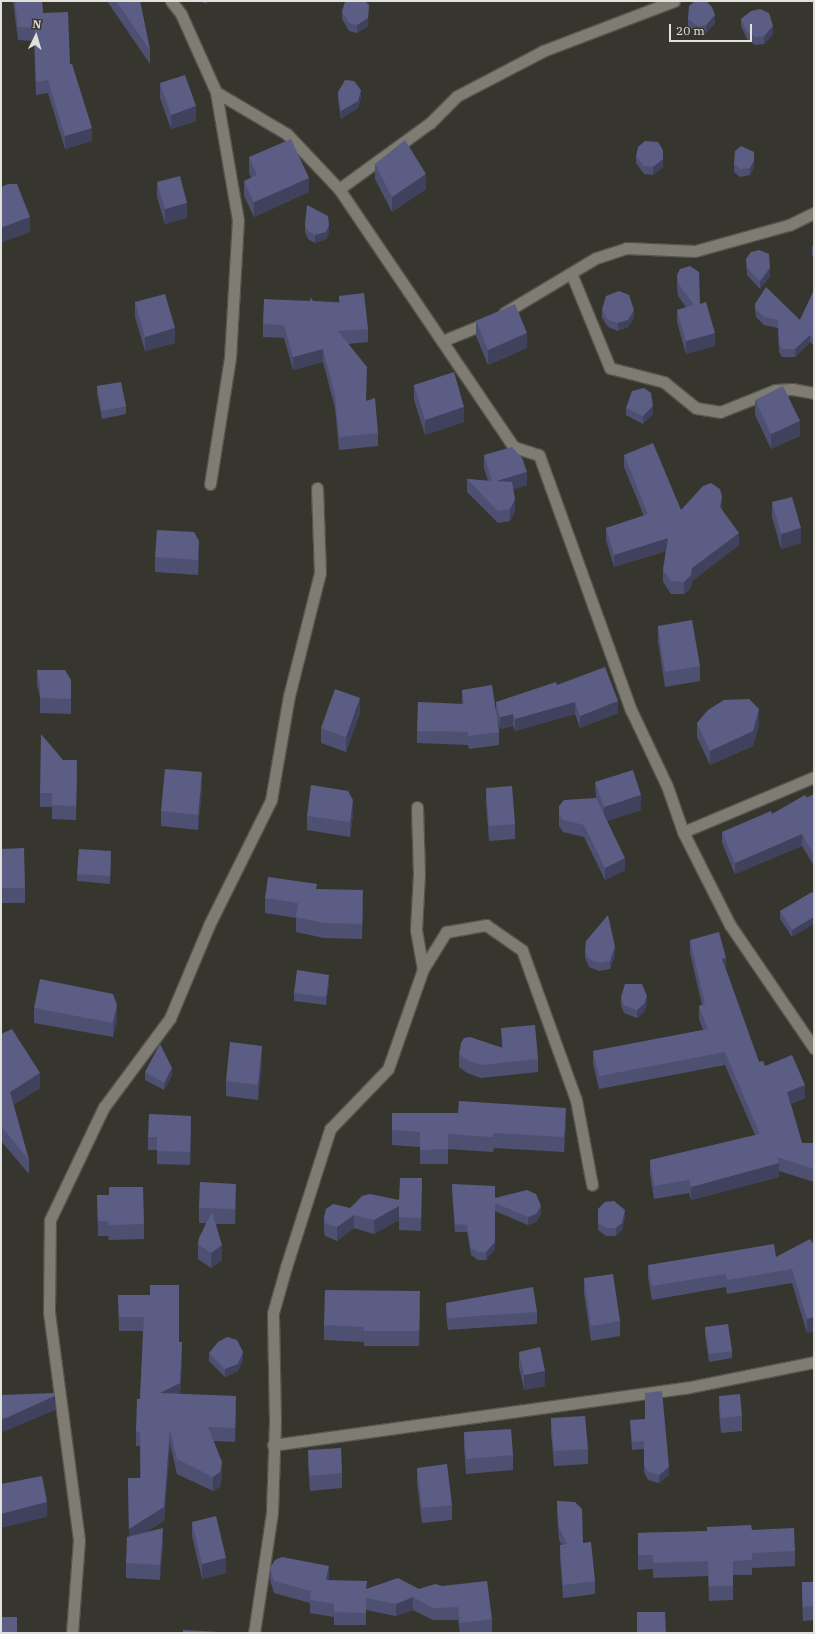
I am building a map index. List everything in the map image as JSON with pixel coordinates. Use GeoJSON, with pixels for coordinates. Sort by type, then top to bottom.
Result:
{"type":"FeatureCollection","features":[{"type":"Feature","properties":{"kind":"street"},"geometry":{"type":"LineString","coordinates":[[171,1],[181,14],[216,92],[238,220],[230,358],[210,484]]}},
{"type":"Feature","properties":{"kind":"street"},"geometry":{"type":"LineString","coordinates":[[339,189],[430,123],[457,96],[543,52],[674,1]]}},
{"type":"Feature","properties":{"kind":"street"},"geometry":{"type":"LineString","coordinates":[[216,92],[287,134],[339,189],[514,447],[539,455],[631,710],[667,786],[682,832],[730,925],[814,1048]]}},
{"type":"Feature","properties":{"kind":"street"},"geometry":{"type":"LineString","coordinates":[[442,342],[483,326],[596,258],[626,248],[696,251],[789,225],[814,213]]}},
{"type":"Feature","properties":{"kind":"street"},"geometry":{"type":"LineString","coordinates":[[570,273],[610,368],[664,382],[696,408],[720,412],[775,390],[792,389],[814,393]]}},
{"type":"Feature","properties":{"kind":"street"},"geometry":{"type":"LineString","coordinates":[[72,1633],[79,1540],[49,1311],[50,1220],[104,1107],[170,1018],[209,925],[271,800],[289,696],[320,573],[317,488]]}},
{"type":"Feature","properties":{"kind":"street"},"geometry":{"type":"LineString","coordinates":[[682,832],[814,777]]}},
{"type":"Feature","properties":{"kind":"street"},"geometry":{"type":"LineString","coordinates":[[418,807],[419,874],[416,930],[422,969]]}},
{"type":"Feature","properties":{"kind":"street"},"geometry":{"type":"LineString","coordinates":[[254,1633],[272,1512],[273,1313],[330,1129],[388,1069],[422,969],[446,932],[486,925],[522,950],[576,1100],[592,1185]]}},
{"type":"Feature","properties":{"kind":"street"},"geometry":{"type":"LineString","coordinates":[[273,1445],[686,1388],[814,1362]]}},
{"type":"Feature","properties":{"kind":"building"},"geometry":{"type":"Polygon","coordinates":[[[15,1],[42,1],[43,13],[68,12],[70,64],[72,64],[92,128],[65,136],[48,80],[36,82],[34,28],[18,27],[15,1]]]}},
{"type":"Feature","properties":{"kind":"building"},"geometry":{"type":"Polygon","coordinates":[[[116,1],[140,1],[150,50],[116,1]]]}},
{"type":"Feature","properties":{"kind":"building"},"geometry":{"type":"Polygon","coordinates":[[[365,1],[369,5],[368,18],[357,25],[349,23],[342,11],[345,2],[365,1]]]}},
{"type":"Feature","properties":{"kind":"building"},"geometry":{"type":"Polygon","coordinates":[[[695,1],[706,1],[712,7],[715,15],[706,25],[698,26],[688,19],[689,6],[695,1]]]}},
{"type":"Feature","properties":{"kind":"building"},"geometry":{"type":"Polygon","coordinates":[[[760,9],[769,13],[773,26],[764,36],[755,37],[747,32],[741,19],[751,11],[760,9]]]}},
{"type":"Feature","properties":{"kind":"building"},"geometry":{"type":"Polygon","coordinates":[[[185,75],[196,106],[171,115],[160,83],[185,75]]]}},
{"type":"Feature","properties":{"kind":"building"},"geometry":{"type":"Polygon","coordinates":[[[345,80],[354,81],[361,90],[358,101],[341,111],[338,92],[345,80]]]}},
{"type":"Feature","properties":{"kind":"building"},"geometry":{"type":"Polygon","coordinates":[[[291,139],[309,178],[254,202],[244,181],[257,175],[249,157],[291,139]]]}},
{"type":"Feature","properties":{"kind":"building"},"geometry":{"type":"Polygon","coordinates":[[[405,140],[426,174],[392,197],[375,164],[405,140]]]}},
{"type":"Feature","properties":{"kind":"building"},"geometry":{"type":"Polygon","coordinates":[[[645,141],[658,142],[663,150],[663,159],[653,167],[644,166],[636,156],[638,147],[645,141]]]}},
{"type":"Feature","properties":{"kind":"building"},"geometry":{"type":"Polygon","coordinates":[[[741,146],[754,152],[754,160],[750,168],[740,169],[734,164],[735,151],[741,146]]]}},
{"type":"Feature","properties":{"kind":"building"},"geometry":{"type":"Polygon","coordinates":[[[180,176],[187,203],[165,209],[157,182],[180,176]]]}},
{"type":"Feature","properties":{"kind":"building"},"geometry":{"type":"Polygon","coordinates":[[[8,184],[17,184],[30,217],[1,228],[1,187],[8,184]]]}},
{"type":"Feature","properties":{"kind":"building"},"geometry":{"type":"Polygon","coordinates":[[[307,205],[328,216],[329,225],[326,232],[315,235],[308,231],[305,224],[307,205]]]}},
{"type":"Feature","properties":{"kind":"building"},"geometry":{"type":"Polygon","coordinates":[[[759,250],[769,254],[770,268],[760,281],[747,268],[746,259],[751,252],[759,250]]]}},
{"type":"Feature","properties":{"kind":"building"},"geometry":{"type":"Polygon","coordinates":[[[690,266],[699,272],[700,304],[706,302],[715,333],[686,341],[677,310],[694,305],[678,283],[677,275],[680,269],[690,266]]]}},
{"type":"Feature","properties":{"kind":"building"},"geometry":{"type":"Polygon","coordinates":[[[766,287],[800,320],[814,292],[814,338],[810,335],[795,349],[782,349],[779,344],[778,320],[764,317],[756,309],[755,304],[766,287]]]}},
{"type":"Feature","properties":{"kind":"building"},"geometry":{"type":"Polygon","coordinates":[[[619,291],[629,295],[634,310],[628,320],[618,323],[608,320],[602,310],[606,296],[619,291]]]}},
{"type":"Feature","properties":{"kind":"building"},"geometry":{"type":"Polygon","coordinates":[[[364,293],[368,329],[338,331],[367,367],[366,401],[375,398],[378,433],[339,437],[335,395],[323,349],[293,357],[284,325],[263,324],[264,299],[311,301],[310,297],[313,301],[340,303],[339,296],[364,293]]]}},
{"type":"Feature","properties":{"kind":"building"},"geometry":{"type":"Polygon","coordinates":[[[165,294],[175,328],[145,337],[135,302],[165,294]]]}},
{"type":"Feature","properties":{"kind":"building"},"geometry":{"type":"Polygon","coordinates":[[[515,304],[527,333],[488,350],[476,321],[515,304]]]}},
{"type":"Feature","properties":{"kind":"building"},"geometry":{"type":"Polygon","coordinates":[[[454,372],[464,407],[425,420],[414,385],[454,372]]]}},
{"type":"Feature","properties":{"kind":"building"},"geometry":{"type":"Polygon","coordinates":[[[121,382],[126,406],[102,411],[97,386],[121,382]]]}},
{"type":"Feature","properties":{"kind":"building"},"geometry":{"type":"Polygon","coordinates":[[[783,386],[800,421],[771,434],[755,400],[783,386]]]}},
{"type":"Feature","properties":{"kind":"building"},"geometry":{"type":"Polygon","coordinates":[[[644,388],[651,393],[653,406],[643,416],[626,408],[632,391],[644,388]]]}},
{"type":"Feature","properties":{"kind":"building"},"geometry":{"type":"Polygon","coordinates":[[[653,443],[681,510],[703,486],[711,483],[720,489],[722,497],[720,507],[739,533],[692,568],[691,575],[684,582],[671,581],[663,570],[668,538],[614,555],[606,528],[648,514],[624,455],[653,443]]]}},
{"type":"Feature","properties":{"kind":"building"},"geometry":{"type":"Polygon","coordinates":[[[512,447],[522,458],[527,472],[496,481],[512,482],[515,499],[510,509],[498,511],[467,479],[492,481],[484,455],[512,447]]]}},
{"type":"Feature","properties":{"kind":"building"},"geometry":{"type":"Polygon","coordinates":[[[792,497],[801,528],[781,534],[772,502],[792,497]]]}},
{"type":"Feature","properties":{"kind":"building"},"geometry":{"type":"Polygon","coordinates":[[[157,530],[194,532],[199,541],[198,560],[155,557],[157,530]]]}},
{"type":"Feature","properties":{"kind":"building"},"geometry":{"type":"Polygon","coordinates":[[[692,620],[700,666],[665,672],[658,626],[692,620]]]}},
{"type":"Feature","properties":{"kind":"building"},"geometry":{"type":"Polygon","coordinates":[[[605,667],[618,701],[580,716],[575,702],[515,719],[513,714],[500,717],[496,702],[556,682],[557,685],[605,667]]]}},
{"type":"Feature","properties":{"kind":"building"},"geometry":{"type":"Polygon","coordinates":[[[37,670],[65,670],[71,680],[71,699],[40,698],[40,685],[37,670]]]}},
{"type":"Feature","properties":{"kind":"building"},"geometry":{"type":"Polygon","coordinates":[[[492,685],[499,732],[469,736],[468,732],[417,731],[418,702],[464,704],[462,690],[492,685]]]}},
{"type":"Feature","properties":{"kind":"building"},"geometry":{"type":"Polygon","coordinates":[[[335,689],[360,698],[346,737],[321,728],[335,689]]]}},
{"type":"Feature","properties":{"kind":"building"},"geometry":{"type":"Polygon","coordinates":[[[749,699],[759,709],[753,731],[710,751],[697,723],[708,710],[724,700],[749,699]]]}},
{"type":"Feature","properties":{"kind":"building"},"geometry":{"type":"Polygon","coordinates":[[[41,734],[63,760],[77,760],[76,806],[52,805],[52,793],[40,793],[41,734]]]}},
{"type":"Feature","properties":{"kind":"building"},"geometry":{"type":"Polygon","coordinates":[[[165,769],[202,772],[198,815],[161,811],[165,769]]]}},
{"type":"Feature","properties":{"kind":"building"},"geometry":{"type":"Polygon","coordinates":[[[633,770],[641,795],[604,807],[595,782],[633,770]]]}},
{"type":"Feature","properties":{"kind":"building"},"geometry":{"type":"Polygon","coordinates":[[[311,785],[348,791],[353,800],[350,822],[307,816],[311,785]]]}},
{"type":"Feature","properties":{"kind":"building"},"geometry":{"type":"Polygon","coordinates":[[[512,786],[515,824],[489,826],[486,788],[512,786]]]}},
{"type":"Feature","properties":{"kind":"building"},"geometry":{"type":"Polygon","coordinates":[[[814,794],[814,855],[802,834],[735,863],[722,832],[771,811],[772,814],[805,795],[807,798],[814,794]]]}},
{"type":"Feature","properties":{"kind":"building"},"geometry":{"type":"Polygon","coordinates":[[[596,798],[625,858],[605,868],[584,825],[563,820],[559,814],[559,806],[564,800],[596,798]]]}},
{"type":"Feature","properties":{"kind":"building"},"geometry":{"type":"Polygon","coordinates":[[[24,848],[25,888],[1,888],[1,849],[24,848]]]}},
{"type":"Feature","properties":{"kind":"building"},"geometry":{"type":"Polygon","coordinates":[[[79,849],[111,851],[110,876],[77,874],[79,849]]]}},
{"type":"Feature","properties":{"kind":"building"},"geometry":{"type":"Polygon","coordinates":[[[268,877],[317,884],[316,889],[363,890],[362,924],[324,923],[296,917],[298,903],[265,898],[268,877]]]}},
{"type":"Feature","properties":{"kind":"building"},"geometry":{"type":"Polygon","coordinates":[[[812,892],[814,895],[814,917],[792,930],[780,911],[812,892]]]}},
{"type":"Feature","properties":{"kind":"building"},"geometry":{"type":"Polygon","coordinates":[[[608,915],[615,947],[610,961],[599,963],[589,959],[585,951],[586,941],[608,915]]]}},
{"type":"Feature","properties":{"kind":"building"},"geometry":{"type":"Polygon","coordinates":[[[719,932],[726,958],[722,959],[759,1062],[763,1061],[765,1066],[792,1055],[805,1085],[787,1092],[802,1143],[814,1143],[814,1169],[777,1157],[779,1163],[691,1187],[689,1180],[654,1186],[650,1160],[760,1134],[725,1052],[599,1076],[593,1051],[708,1029],[699,1006],[705,1004],[690,940],[719,932]]]}},
{"type":"Feature","properties":{"kind":"building"},"geometry":{"type":"Polygon","coordinates":[[[297,970],[329,975],[326,997],[294,993],[297,970]]]}},
{"type":"Feature","properties":{"kind":"building"},"geometry":{"type":"Polygon","coordinates":[[[40,979],[113,994],[117,1005],[113,1023],[34,1008],[40,979]]]}},
{"type":"Feature","properties":{"kind":"building"},"geometry":{"type":"Polygon","coordinates":[[[625,984],[642,984],[647,996],[644,1004],[637,1010],[624,1005],[621,997],[625,984]]]}},
{"type":"Feature","properties":{"kind":"building"},"geometry":{"type":"Polygon","coordinates":[[[535,1025],[538,1059],[481,1065],[467,1060],[459,1054],[461,1043],[464,1038],[470,1037],[503,1048],[501,1028],[535,1025]]]}},
{"type":"Feature","properties":{"kind":"building"},"geometry":{"type":"Polygon","coordinates":[[[12,1029],[40,1073],[10,1092],[29,1160],[1,1126],[1,1034],[12,1029]]]}},
{"type":"Feature","properties":{"kind":"building"},"geometry":{"type":"Polygon","coordinates":[[[230,1042],[262,1046],[258,1085],[226,1081],[230,1042]]]}},
{"type":"Feature","properties":{"kind":"building"},"geometry":{"type":"Polygon","coordinates":[[[160,1044],[172,1068],[164,1083],[145,1072],[160,1044]]]}},
{"type":"Feature","properties":{"kind":"building"},"geometry":{"type":"Polygon","coordinates":[[[459,1101],[566,1108],[564,1137],[494,1133],[493,1137],[448,1134],[448,1149],[420,1150],[420,1132],[392,1130],[392,1113],[458,1113],[459,1101]]]}},
{"type":"Feature","properties":{"kind":"building"},"geometry":{"type":"Polygon","coordinates":[[[149,1114],[191,1116],[190,1152],[157,1151],[157,1137],[148,1137],[149,1114]]]}},
{"type":"Feature","properties":{"kind":"building"},"geometry":{"type":"Polygon","coordinates":[[[400,1178],[422,1178],[421,1218],[399,1217],[399,1206],[374,1220],[354,1215],[337,1227],[325,1223],[324,1217],[326,1209],[333,1204],[350,1208],[362,1196],[370,1194],[399,1200],[400,1178]]]}},
{"type":"Feature","properties":{"kind":"building"},"geometry":{"type":"Polygon","coordinates":[[[200,1182],[236,1184],[235,1209],[199,1208],[200,1182]]]}},
{"type":"Feature","properties":{"kind":"building"},"geometry":{"type":"Polygon","coordinates":[[[452,1184],[495,1186],[495,1198],[527,1190],[536,1194],[541,1206],[536,1214],[528,1217],[495,1203],[495,1242],[486,1252],[478,1252],[471,1248],[467,1225],[455,1224],[452,1184]]]}},
{"type":"Feature","properties":{"kind":"building"},"geometry":{"type":"Polygon","coordinates":[[[109,1187],[143,1187],[144,1224],[109,1225],[108,1221],[98,1221],[97,1195],[109,1195],[109,1187]]]}},
{"type":"Feature","properties":{"kind":"building"},"geometry":{"type":"Polygon","coordinates":[[[614,1201],[625,1210],[622,1223],[616,1228],[606,1228],[598,1223],[598,1209],[605,1202],[614,1201]]]}},
{"type":"Feature","properties":{"kind":"building"},"geometry":{"type":"Polygon","coordinates":[[[212,1212],[222,1245],[211,1253],[198,1244],[199,1238],[212,1212]]]}},
{"type":"Feature","properties":{"kind":"building"},"geometry":{"type":"Polygon","coordinates":[[[810,1239],[814,1245],[814,1317],[807,1319],[792,1269],[727,1280],[726,1274],[652,1286],[648,1265],[774,1244],[776,1257],[810,1239]]]}},
{"type":"Feature","properties":{"kind":"building"},"geometry":{"type":"Polygon","coordinates":[[[613,1274],[620,1321],[591,1326],[584,1278],[613,1274]]]}},
{"type":"Feature","properties":{"kind":"building"},"geometry":{"type":"Polygon","coordinates":[[[150,1285],[179,1285],[179,1342],[182,1342],[180,1383],[160,1393],[236,1396],[235,1428],[208,1427],[222,1462],[220,1472],[213,1477],[177,1459],[170,1430],[164,1507],[129,1529],[128,1478],[141,1478],[140,1432],[136,1431],[137,1399],[140,1399],[144,1317],[119,1317],[118,1295],[150,1295],[150,1285]]]}},
{"type":"Feature","properties":{"kind":"building"},"geometry":{"type":"Polygon","coordinates":[[[533,1287],[537,1312],[448,1318],[446,1303],[533,1287]]]}},
{"type":"Feature","properties":{"kind":"building"},"geometry":{"type":"Polygon","coordinates":[[[325,1290],[420,1291],[419,1331],[364,1331],[364,1327],[324,1325],[325,1290]]]}},
{"type":"Feature","properties":{"kind":"building"},"geometry":{"type":"Polygon","coordinates":[[[728,1324],[732,1351],[709,1354],[705,1327],[728,1324]]]}},
{"type":"Feature","properties":{"kind":"building"},"geometry":{"type":"Polygon","coordinates":[[[227,1337],[237,1340],[243,1352],[238,1364],[225,1369],[209,1353],[218,1342],[227,1337]]]}},
{"type":"Feature","properties":{"kind":"building"},"geometry":{"type":"Polygon","coordinates":[[[540,1347],[545,1371],[524,1375],[519,1352],[540,1347]]]}},
{"type":"Feature","properties":{"kind":"building"},"geometry":{"type":"Polygon","coordinates":[[[662,1391],[669,1467],[659,1475],[648,1472],[644,1465],[644,1441],[632,1442],[630,1420],[645,1419],[645,1393],[662,1391]]]}},
{"type":"Feature","properties":{"kind":"building"},"geometry":{"type":"Polygon","coordinates":[[[54,1393],[55,1396],[1,1419],[1,1395],[54,1393]]]}},
{"type":"Feature","properties":{"kind":"building"},"geometry":{"type":"Polygon","coordinates":[[[740,1394],[742,1416],[721,1418],[719,1396],[740,1394]]]}},
{"type":"Feature","properties":{"kind":"building"},"geometry":{"type":"Polygon","coordinates":[[[585,1416],[588,1449],[554,1451],[551,1418],[585,1416]]]}},
{"type":"Feature","properties":{"kind":"building"},"geometry":{"type":"Polygon","coordinates":[[[511,1429],[513,1455],[466,1459],[464,1432],[511,1429]]]}},
{"type":"Feature","properties":{"kind":"building"},"geometry":{"type":"Polygon","coordinates":[[[341,1448],[342,1473],[310,1476],[308,1450],[341,1448]]]}},
{"type":"Feature","properties":{"kind":"building"},"geometry":{"type":"Polygon","coordinates":[[[447,1464],[452,1505],[422,1508],[417,1468],[447,1464]]]}},
{"type":"Feature","properties":{"kind":"building"},"geometry":{"type":"Polygon","coordinates":[[[42,1476],[47,1502],[1,1514],[1,1484],[42,1476]]]}},
{"type":"Feature","properties":{"kind":"building"},"geometry":{"type":"Polygon","coordinates":[[[557,1501],[575,1502],[582,1509],[583,1543],[591,1542],[595,1581],[563,1585],[560,1545],[567,1544],[559,1527],[557,1501]]]}},
{"type":"Feature","properties":{"kind":"building"},"geometry":{"type":"Polygon","coordinates":[[[216,1516],[226,1558],[202,1564],[192,1522],[216,1516]]]}},
{"type":"Feature","properties":{"kind":"building"},"geometry":{"type":"Polygon","coordinates":[[[751,1525],[752,1530],[794,1528],[795,1551],[752,1553],[752,1560],[733,1561],[733,1586],[709,1586],[708,1561],[653,1563],[653,1555],[638,1555],[638,1533],[707,1531],[707,1527],[751,1525]]]}},
{"type":"Feature","properties":{"kind":"building"},"geometry":{"type":"Polygon","coordinates":[[[163,1528],[160,1565],[126,1563],[127,1537],[163,1528]]]}},
{"type":"Feature","properties":{"kind":"building"},"geometry":{"type":"Polygon","coordinates":[[[282,1557],[329,1566],[326,1580],[367,1581],[366,1589],[398,1578],[419,1589],[435,1584],[442,1586],[487,1581],[492,1619],[460,1623],[458,1607],[433,1608],[413,1597],[396,1604],[366,1598],[366,1613],[334,1612],[334,1604],[310,1600],[311,1591],[274,1581],[270,1568],[275,1560],[282,1557]]]}},
{"type":"Feature","properties":{"kind":"building"},"geometry":{"type":"Polygon","coordinates":[[[802,1582],[814,1582],[814,1606],[803,1607],[802,1582]]]}},
{"type":"Feature","properties":{"kind":"building"},"geometry":{"type":"Polygon","coordinates":[[[637,1612],[665,1612],[666,1633],[637,1633],[637,1612]]]}},
{"type":"Feature","properties":{"kind":"building"},"geometry":{"type":"Polygon","coordinates":[[[1,1617],[17,1617],[17,1633],[1,1633],[1,1617]]]}},
{"type":"Feature","properties":{"kind":"building"},"geometry":{"type":"Polygon","coordinates":[[[183,1630],[220,1632],[220,1633],[183,1633],[183,1630]]]}}]}
